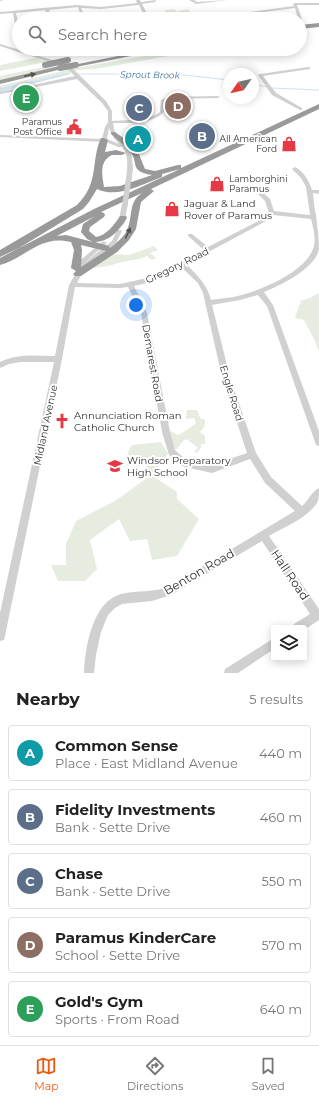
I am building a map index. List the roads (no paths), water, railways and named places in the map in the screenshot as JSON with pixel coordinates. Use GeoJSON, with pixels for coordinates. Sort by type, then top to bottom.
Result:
{"type":"FeatureCollection","features":[{"type":"Feature","properties":{"kind":"highway"},"geometry":{"type":"LineString","coordinates":[[307,24],[319,25]]}},
{"type":"Feature","properties":{"kind":"highway"},"geometry":{"type":"LineString","coordinates":[[307,32],[319,31]]}},
{"type":"Feature","properties":{"kind":"highway"},"geometry":{"type":"LineString","coordinates":[[11,72],[91,56]]}},
{"type":"Feature","properties":{"kind":"highway"},"geometry":{"type":"LineString","coordinates":[[0,82],[60,68],[76,72],[137,56]]}},
{"type":"Feature","properties":{"kind":"highway"},"geometry":{"type":"LineString","coordinates":[[0,262],[96,211],[139,191],[176,170],[319,100]]}},
{"type":"Feature","properties":{"kind":"highway"},"geometry":{"type":"LineString","coordinates":[[104,140],[98,185],[100,188],[109,191],[176,170],[319,106]]}},
{"type":"Feature","properties":{"kind":"highway"},"geometry":{"type":"LineString","coordinates":[[113,133],[133,149],[140,168],[143,171],[155,173],[176,170]]}},
{"type":"Feature","properties":{"kind":"highway"},"geometry":{"type":"LineString","coordinates":[[101,160],[104,155],[109,152],[125,154]]}},
{"type":"Feature","properties":{"kind":"highway"},"geometry":{"type":"LineString","coordinates":[[75,241],[79,249],[76,260],[77,271],[122,243],[130,230],[138,200],[162,185],[176,170]]}},
{"type":"Feature","properties":{"kind":"highway"},"geometry":{"type":"LineString","coordinates":[[0,254],[158,175]]}},
{"type":"Feature","properties":{"kind":"highway"},"geometry":{"type":"LineString","coordinates":[[15,246],[84,203],[91,194],[98,176]]}},
{"type":"Feature","properties":{"kind":"highway"},"geometry":{"type":"LineString","coordinates":[[123,218],[114,231],[105,238],[92,238],[85,232],[86,226],[90,222],[130,199],[139,191]]}},
{"type":"Feature","properties":{"kind":"highway"},"geometry":{"type":"LineString","coordinates":[[35,243],[60,237],[103,248]]}},
{"type":"Feature","properties":{"kind":"street"},"geometry":{"type":"LineString","coordinates":[[191,0],[193,3],[226,0]]}},
{"type":"Feature","properties":{"kind":"street"},"geometry":{"type":"LineString","coordinates":[[14,12],[79,6],[101,8],[155,1]]}},
{"type":"Feature","properties":{"kind":"street"},"geometry":{"type":"LineString","coordinates":[[139,2],[144,12]]}},
{"type":"Feature","properties":{"kind":"street"},"geometry":{"type":"LineString","coordinates":[[244,12],[295,4],[319,4]]}},
{"type":"Feature","properties":{"kind":"street"},"geometry":{"type":"LineString","coordinates":[[79,6],[81,12]]}},
{"type":"Feature","properties":{"kind":"street"},"geometry":{"type":"LineString","coordinates":[[0,13],[12,12]]}},
{"type":"Feature","properties":{"kind":"street"},"geometry":{"type":"LineString","coordinates":[[0,45],[12,48]]}},
{"type":"Feature","properties":{"kind":"street"},"geometry":{"type":"LineString","coordinates":[[0,49],[6,46]]}},
{"type":"Feature","properties":{"kind":"street"},"geometry":{"type":"LineString","coordinates":[[0,136],[104,140],[125,154],[127,147],[116,138],[113,133],[108,108],[76,72],[65,64],[39,56]]}},
{"type":"Feature","properties":{"kind":"street"},"geometry":{"type":"LineString","coordinates":[[300,109],[276,96],[260,77],[261,74],[308,68]]}},
{"type":"Feature","properties":{"kind":"street"},"geometry":{"type":"LineString","coordinates":[[0,93],[76,72]]}},
{"type":"Feature","properties":{"kind":"street"},"geometry":{"type":"LineString","coordinates":[[110,122],[129,121],[159,116],[162,112],[162,100],[167,98],[218,97]]}},
{"type":"Feature","properties":{"kind":"street"},"geometry":{"type":"LineString","coordinates":[[104,140],[107,127],[110,122]]}},
{"type":"Feature","properties":{"kind":"street","name":"Midland Avenue"},"geometry":{"type":"LineString","coordinates":[[0,636],[72,285],[77,271],[103,248],[116,239],[123,218],[128,184],[129,161],[125,154]]}},
{"type":"Feature","properties":{"kind":"street"},"geometry":{"type":"LineString","coordinates":[[208,303],[244,297],[260,292],[292,275],[312,256],[317,246],[318,237],[312,217],[310,191],[307,181],[295,169]]}},
{"type":"Feature","properties":{"kind":"street"},"geometry":{"type":"LineString","coordinates":[[256,189],[268,200],[272,213],[312,217]]}},
{"type":"Feature","properties":{"kind":"street"},"geometry":{"type":"LineString","coordinates":[[310,191],[319,192]]}},
{"type":"Feature","properties":{"kind":"street","name":"Gregory Road"},"geometry":{"type":"LineString","coordinates":[[72,285],[130,285],[153,278],[266,219],[272,213]]}},
{"type":"Feature","properties":{"kind":"street"},"geometry":{"type":"LineString","coordinates":[[190,235],[208,250]]}},
{"type":"Feature","properties":{"kind":"street","name":"Engle Road"},"geometry":{"type":"LineString","coordinates":[[182,264],[200,282],[206,293],[226,377],[252,455],[268,480],[302,512]]}},
{"type":"Feature","properties":{"kind":"street","name":"Demarest Road"},"geometry":{"type":"LineString","coordinates":[[130,285],[144,313],[166,432],[172,452],[181,461],[206,469],[216,468],[252,455]]}},
{"type":"Feature","properties":{"kind":"street"},"geometry":{"type":"LineString","coordinates":[[260,292],[270,305],[319,442]]}},
{"type":"Feature","properties":{"kind":"street"},"geometry":{"type":"LineString","coordinates":[[0,365],[8,361],[20,359],[58,359]]}},
{"type":"Feature","properties":{"kind":"street","name":"Benton Road"},"geometry":{"type":"LineString","coordinates":[[88,673],[91,650],[95,636],[104,613],[110,606],[119,600],[156,596],[165,593],[302,512],[312,503],[319,492]]}},
{"type":"Feature","properties":{"kind":"street","name":"Hall Road"},"geometry":{"type":"LineString","coordinates":[[263,535],[318,615]]}},
{"type":"Feature","properties":{"kind":"street"},"geometry":{"type":"LineString","coordinates":[[303,625],[318,615]]}},
{"type":"Feature","properties":{"kind":"street"},"geometry":{"type":"LineString","coordinates":[[229,673],[271,645]]}},
{"type":"Feature","properties":{"kind":"water"},"geometry":{"type":"Polygon","coordinates":[[[67,73],[71,74],[0,92],[0,88],[67,73]]]}},
{"type":"Feature","properties":{"kind":"waterway","name":"Sprout Brook"},"geometry":{"type":"LineString","coordinates":[[77,74],[174,74],[223,79]]}},
{"type":"Feature","properties":{"kind":"waterway","name":"Sprout Brook"},"geometry":{"type":"LineString","coordinates":[[259,85],[267,87]]}},
{"type":"Feature","properties":{"kind":"waterway","name":"Sprout Brook"},"geometry":{"type":"LineString","coordinates":[[271,88],[319,90]]}},
{"type":"Feature","properties":{"kind":"place","name":"Gold's Gym"},"geometry":{"type":"Point","coordinates":[26,98]}},
{"type":"Feature","properties":{"kind":"place","name":"Paramus KinderCare"},"geometry":{"type":"Point","coordinates":[178,106]}},
{"type":"Feature","properties":{"kind":"place","name":"Chase"},"geometry":{"type":"Point","coordinates":[139,108]}},
{"type":"Feature","properties":{"kind":"place","name":"Paramus Post Office"},"geometry":{"type":"Point","coordinates":[74,127]}},
{"type":"Feature","properties":{"kind":"place","name":"Fidelity Investments"},"geometry":{"type":"Point","coordinates":[202,136]}},
{"type":"Feature","properties":{"kind":"place","name":"Common Sense"},"geometry":{"type":"Point","coordinates":[138,139]}},
{"type":"Feature","properties":{"kind":"place","name":"All American Ford"},"geometry":{"type":"Point","coordinates":[289,144]}},
{"type":"Feature","properties":{"kind":"place","name":"Lamborghini Paramus"},"geometry":{"type":"Point","coordinates":[217,184]}},
{"type":"Feature","properties":{"kind":"place","name":"Jaguar & Land Rover of Paramus"},"geometry":{"type":"Point","coordinates":[172,209]}},
{"type":"Feature","properties":{"kind":"place","name":"Annunciation Roman Catholic Church"},"geometry":{"type":"Point","coordinates":[62,421]}},
{"type":"Feature","properties":{"kind":"place","name":"Windsor Preparatory High School"},"geometry":{"type":"Point","coordinates":[115,466]}}]}
